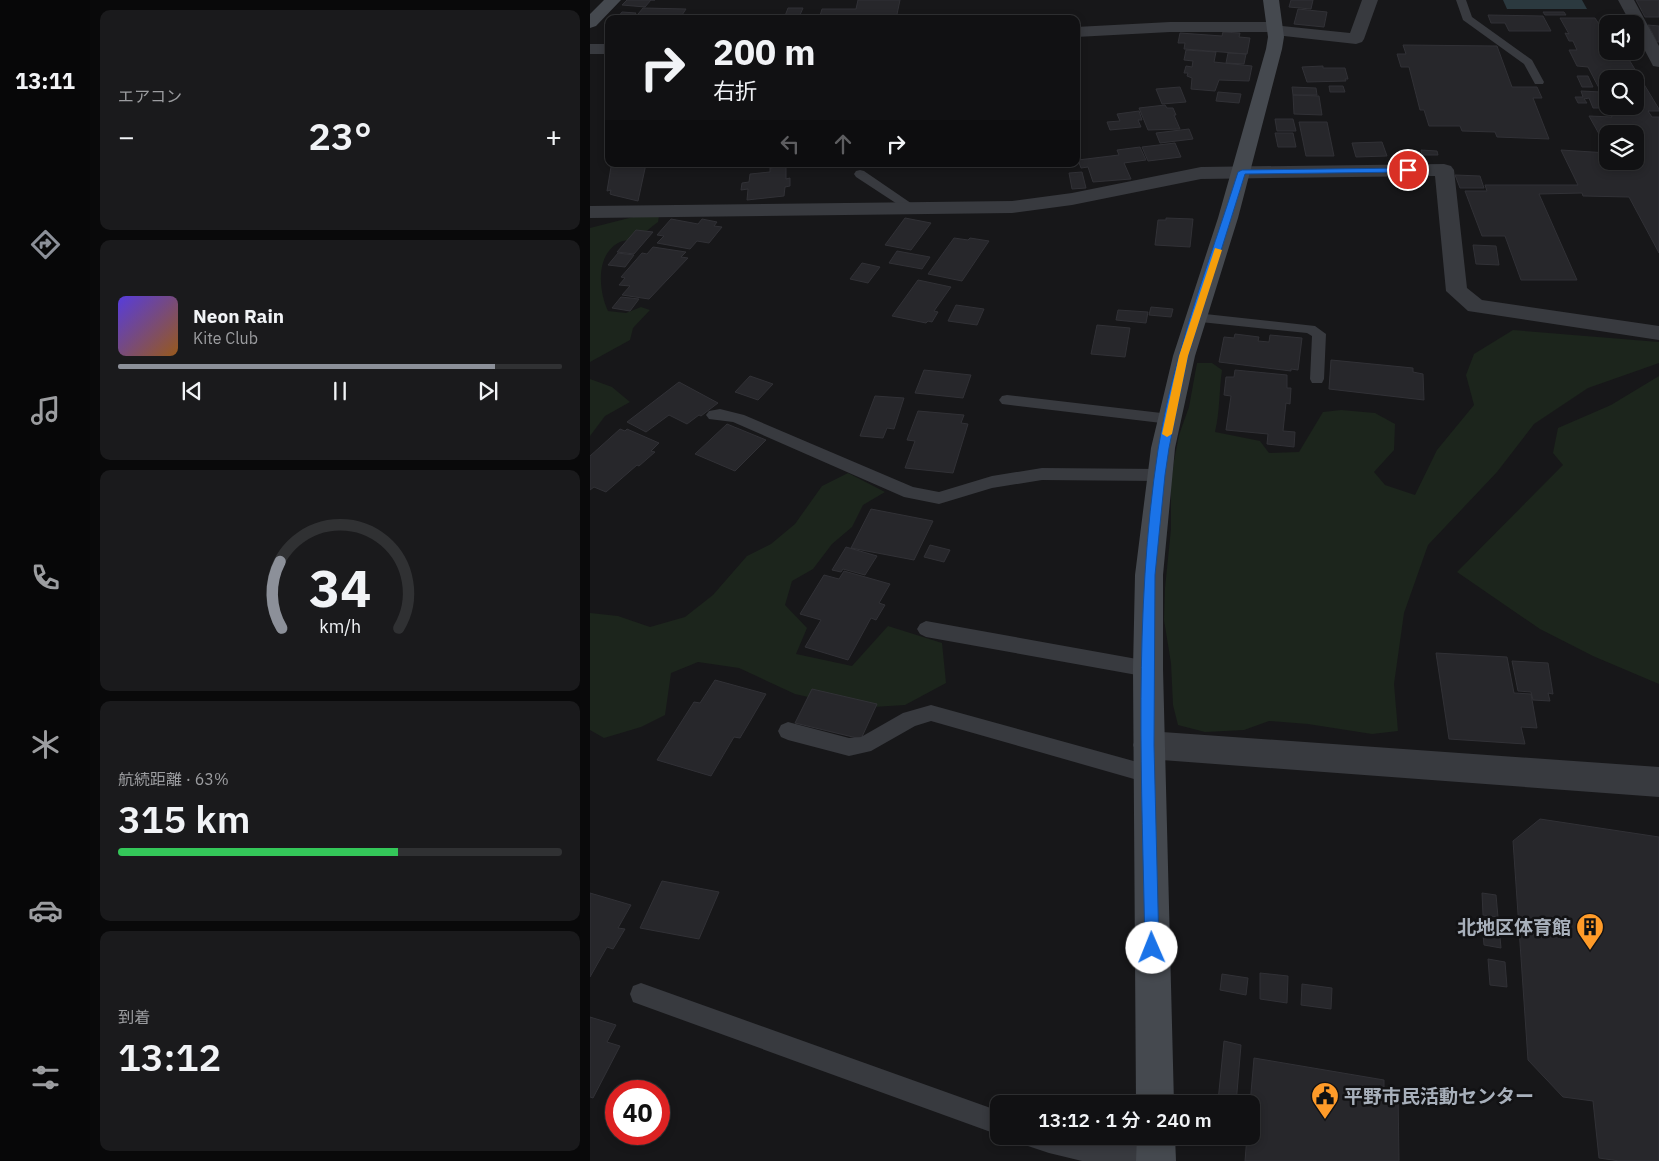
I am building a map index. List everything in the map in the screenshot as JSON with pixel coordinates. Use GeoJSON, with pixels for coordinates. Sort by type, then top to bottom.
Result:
{"type":"FeatureCollection","features":[{"type":"Feature","properties":{"kind":"street"},"geometry":{"type":"LineString","coordinates":[[590,23],[613,0]]}},
{"type":"Feature","properties":{"kind":"street"},"geometry":{"type":"LineString","coordinates":[[1155,1095],[1148,759],[1149,575],[1160,475],[1184,356],[1242,172],[1274,49],[1275,28],[1271,0]]}},
{"type":"Feature","properties":{"kind":"street"},"geometry":{"type":"LineString","coordinates":[[1080,32],[1170,27],[1275,28],[1356,40],[1370,0]]}},
{"type":"Feature","properties":{"kind":"street"},"geometry":{"type":"LineString","coordinates":[[1626,0],[1644,21],[1659,62]]}},
{"type":"Feature","properties":{"kind":"street"},"geometry":{"type":"LineString","coordinates":[[590,49],[605,49]]}},
{"type":"Feature","properties":{"kind":"street"},"geometry":{"type":"LineString","coordinates":[[590,212],[1012,208],[1072,199],[1200,173],[1444,170],[1457,291],[1476,306],[1659,333]]}},
{"type":"Feature","properties":{"kind":"street"},"geometry":{"type":"LineString","coordinates":[[1148,759],[1659,782]]}},
{"type":"Feature","properties":{"kind":"lane"},"geometry":{"type":"LineString","coordinates":[[1461,0],[1467,18],[1528,62],[1539,82]]}},
{"type":"Feature","properties":{"kind":"lane"},"geometry":{"type":"LineString","coordinates":[[860,174],[915,210]]}},
{"type":"Feature","properties":{"kind":"lane"},"geometry":{"type":"LineString","coordinates":[[1196,318],[1310,329],[1319,334],[1317,379]]}},
{"type":"Feature","properties":{"kind":"lane"},"geometry":{"type":"LineString","coordinates":[[1007,400],[1170,419]]}},
{"type":"Feature","properties":{"kind":"lane"},"geometry":{"type":"LineString","coordinates":[[714,415],[733,415],[753,426],[910,493],[939,498],[992,482],[1042,474],[1160,475]]}},
{"type":"Feature","properties":{"kind":"lane"},"geometry":{"type":"LineString","coordinates":[[926,629],[1148,669]]}},
{"type":"Feature","properties":{"kind":"lane"},"geometry":{"type":"LineString","coordinates":[[788,732],[849,746],[864,745],[910,719],[930,713],[1148,759]]}},
{"type":"Feature","properties":{"kind":"lane"},"geometry":{"type":"LineString","coordinates":[[641,994],[990,1120]]}},
{"type":"Feature","properties":{"kind":"lane"},"geometry":{"type":"LineString","coordinates":[[1060,1145],[1083,1150],[1156,1151]]}},
{"type":"Feature","properties":{"kind":"shaded area"},"geometry":{"type":"Polygon","coordinates":[[[1503,0],[1582,0],[1587,9],[1507,9],[1503,0]]]}},
{"type":"Feature","properties":{"kind":"shaded area"},"geometry":{"type":"Polygon","coordinates":[[[659,216],[658,222],[642,235],[620,242],[611,249],[605,256],[601,275],[601,285],[608,311],[626,313],[641,307],[650,310],[633,328],[630,340],[590,362],[590,228],[633,217],[659,216]]]}},
{"type":"Feature","properties":{"kind":"shaded area"},"geometry":{"type":"Polygon","coordinates":[[[1513,330],[1659,342],[1659,363],[1588,388],[1534,424],[1497,472],[1428,545],[1404,613],[1394,684],[1398,731],[1372,734],[1308,724],[1269,721],[1244,730],[1205,732],[1178,725],[1173,705],[1171,663],[1164,620],[1165,588],[1171,529],[1171,484],[1174,461],[1179,435],[1189,407],[1197,363],[1212,363],[1222,370],[1215,432],[1260,441],[1269,453],[1299,452],[1323,412],[1341,410],[1375,413],[1395,424],[1394,450],[1374,472],[1385,485],[1415,495],[1437,450],[1474,405],[1466,375],[1474,354],[1513,330]]]}},
{"type":"Feature","properties":{"kind":"shaded area"},"geometry":{"type":"Polygon","coordinates":[[[1659,376],[1659,684],[1593,656],[1540,629],[1457,572],[1563,465],[1553,453],[1558,428],[1611,405],[1659,376]]]}},
{"type":"Feature","properties":{"kind":"shaded area"},"geometry":{"type":"Polygon","coordinates":[[[590,379],[612,387],[630,402],[605,416],[590,436],[590,379]]]}},
{"type":"Feature","properties":{"kind":"shaded area"},"geometry":{"type":"Polygon","coordinates":[[[848,473],[885,492],[863,505],[852,527],[832,544],[813,569],[792,581],[785,605],[807,628],[796,654],[852,666],[888,626],[942,643],[946,683],[905,705],[857,708],[795,694],[739,668],[698,662],[671,673],[665,715],[641,727],[604,738],[590,730],[590,613],[618,616],[650,627],[685,617],[713,595],[747,556],[771,544],[795,524],[822,486],[848,473]]]}},
{"type":"Feature","properties":{"kind":"building"},"geometry":{"type":"Polygon","coordinates":[[[627,0],[651,0],[645,7],[622,5],[627,0]]]}},
{"type":"Feature","properties":{"kind":"building"},"geometry":{"type":"Polygon","coordinates":[[[858,0],[900,0],[897,15],[820,15],[822,9],[856,9],[858,0]]]}},
{"type":"Feature","properties":{"kind":"building"},"geometry":{"type":"Polygon","coordinates":[[[1291,0],[1313,0],[1311,9],[1289,7],[1291,0]]]}},
{"type":"Feature","properties":{"kind":"building"},"geometry":{"type":"Polygon","coordinates":[[[1636,0],[1659,0],[1659,17],[1645,17],[1636,0]]]}},
{"type":"Feature","properties":{"kind":"building"},"geometry":{"type":"Polygon","coordinates":[[[643,8],[686,9],[682,15],[637,15],[643,8]]]}},
{"type":"Feature","properties":{"kind":"building"},"geometry":{"type":"Polygon","coordinates":[[[788,8],[803,8],[800,15],[785,15],[788,8]]]}},
{"type":"Feature","properties":{"kind":"building"},"geometry":{"type":"Polygon","coordinates":[[[1298,9],[1327,12],[1324,27],[1294,24],[1298,9]]]}},
{"type":"Feature","properties":{"kind":"building"},"geometry":{"type":"Polygon","coordinates":[[[622,12],[636,13],[634,15],[620,15],[622,12]]]}},
{"type":"Feature","properties":{"kind":"building"},"geometry":{"type":"Polygon","coordinates":[[[1543,12],[1564,12],[1566,15],[1545,15],[1543,12]]]}},
{"type":"Feature","properties":{"kind":"building"},"geometry":{"type":"Polygon","coordinates":[[[1488,15],[1543,16],[1551,31],[1509,31],[1505,23],[1491,23],[1488,15]]]}},
{"type":"Feature","properties":{"kind":"building"},"geometry":{"type":"Polygon","coordinates":[[[1560,18],[1595,18],[1599,24],[1599,60],[1629,60],[1635,70],[1599,70],[1599,88],[1588,67],[1577,66],[1569,50],[1577,50],[1573,41],[1569,41],[1565,33],[1569,34],[1560,18]]]}},
{"type":"Feature","properties":{"kind":"building"},"geometry":{"type":"Polygon","coordinates":[[[1648,25],[1659,26],[1659,42],[1657,42],[1648,25]]]}},
{"type":"Feature","properties":{"kind":"building"},"geometry":{"type":"Polygon","coordinates":[[[1223,32],[1240,33],[1239,37],[1250,38],[1247,54],[1184,49],[1185,43],[1178,43],[1180,33],[1222,36],[1223,32]]]}},
{"type":"Feature","properties":{"kind":"building"},"geometry":{"type":"Polygon","coordinates":[[[1403,45],[1497,46],[1512,87],[1537,87],[1542,98],[1533,98],[1549,139],[1497,137],[1495,132],[1462,131],[1460,126],[1429,126],[1424,110],[1420,110],[1409,67],[1401,67],[1397,54],[1406,54],[1403,45]]]}},
{"type":"Feature","properties":{"kind":"building"},"geometry":{"type":"Polygon","coordinates":[[[1186,50],[1216,52],[1214,62],[1252,66],[1249,81],[1219,80],[1215,91],[1191,89],[1192,78],[1187,76],[1188,73],[1184,73],[1186,66],[1192,67],[1193,61],[1184,60],[1186,50]]]}},
{"type":"Feature","properties":{"kind":"building"},"geometry":{"type":"Polygon","coordinates":[[[1228,53],[1246,54],[1244,64],[1226,63],[1228,53]]]}},
{"type":"Feature","properties":{"kind":"building"},"geometry":{"type":"Polygon","coordinates":[[[1323,66],[1323,68],[1345,68],[1348,79],[1345,79],[1346,81],[1307,82],[1302,67],[1323,66]]]}},
{"type":"Feature","properties":{"kind":"building"},"geometry":{"type":"Polygon","coordinates":[[[1577,76],[1588,76],[1593,87],[1582,87],[1577,76]]]}},
{"type":"Feature","properties":{"kind":"building"},"geometry":{"type":"Polygon","coordinates":[[[1644,84],[1659,109],[1659,111],[1648,111],[1652,117],[1659,117],[1659,253],[1629,197],[1583,196],[1582,193],[1539,194],[1577,280],[1521,280],[1505,236],[1482,236],[1465,191],[1487,191],[1485,185],[1578,185],[1561,150],[1599,152],[1599,170],[1644,170],[1644,125],[1599,125],[1599,134],[1589,116],[1612,117],[1611,115],[1644,115],[1644,84]]]}},
{"type":"Feature","properties":{"kind":"building"},"geometry":{"type":"Polygon","coordinates":[[[1329,86],[1343,86],[1345,92],[1330,92],[1329,86]]]}},
{"type":"Feature","properties":{"kind":"building"},"geometry":{"type":"Polygon","coordinates":[[[1180,87],[1186,102],[1162,104],[1156,89],[1180,87]]]}},
{"type":"Feature","properties":{"kind":"building"},"geometry":{"type":"Polygon","coordinates":[[[1292,87],[1316,88],[1317,95],[1293,95],[1292,87]]]}},
{"type":"Feature","properties":{"kind":"building"},"geometry":{"type":"Polygon","coordinates":[[[1581,91],[1599,92],[1599,108],[1593,108],[1589,98],[1584,99],[1587,103],[1578,103],[1575,97],[1583,97],[1581,91]]]}},
{"type":"Feature","properties":{"kind":"building"},"geometry":{"type":"Polygon","coordinates":[[[1218,92],[1241,94],[1239,103],[1216,101],[1218,92]]]}},
{"type":"Feature","properties":{"kind":"building"},"geometry":{"type":"Polygon","coordinates":[[[1293,95],[1319,96],[1322,115],[1294,114],[1293,95]]]}},
{"type":"Feature","properties":{"kind":"building"},"geometry":{"type":"Polygon","coordinates":[[[1165,105],[1167,108],[1173,108],[1180,129],[1148,130],[1139,108],[1165,105]]]}},
{"type":"Feature","properties":{"kind":"building"},"geometry":{"type":"Polygon","coordinates":[[[1139,111],[1142,120],[1138,120],[1141,127],[1110,130],[1107,122],[1120,121],[1117,114],[1139,111]]]}},
{"type":"Feature","properties":{"kind":"building"},"geometry":{"type":"Polygon","coordinates":[[[1275,119],[1293,119],[1296,131],[1277,131],[1275,119]]]}},
{"type":"Feature","properties":{"kind":"building"},"geometry":{"type":"Polygon","coordinates":[[[1299,122],[1327,122],[1334,156],[1306,156],[1299,122]]]}},
{"type":"Feature","properties":{"kind":"building"},"geometry":{"type":"Polygon","coordinates":[[[1189,129],[1193,139],[1160,143],[1156,133],[1189,129]]]}},
{"type":"Feature","properties":{"kind":"building"},"geometry":{"type":"Polygon","coordinates":[[[1275,133],[1293,133],[1296,147],[1278,147],[1275,133]]]}},
{"type":"Feature","properties":{"kind":"building"},"geometry":{"type":"Polygon","coordinates":[[[1382,142],[1387,156],[1356,157],[1352,143],[1382,142]]]}},
{"type":"Feature","properties":{"kind":"building"},"geometry":{"type":"Polygon","coordinates":[[[1175,143],[1181,157],[1148,161],[1142,147],[1175,143]]]}},
{"type":"Feature","properties":{"kind":"building"},"geometry":{"type":"Polygon","coordinates":[[[1140,147],[1146,160],[1124,163],[1131,179],[1093,182],[1088,167],[1081,168],[1080,160],[1119,155],[1117,150],[1140,147]]]}},
{"type":"Feature","properties":{"kind":"building"},"geometry":{"type":"Polygon","coordinates":[[[1421,150],[1437,151],[1438,155],[1422,155],[1421,150]]]}},
{"type":"Feature","properties":{"kind":"building"},"geometry":{"type":"Polygon","coordinates":[[[611,167],[645,167],[638,201],[610,194],[611,190],[607,191],[611,167]]]}},
{"type":"Feature","properties":{"kind":"building"},"geometry":{"type":"Polygon","coordinates":[[[786,167],[786,179],[790,178],[790,186],[785,187],[784,196],[747,200],[748,189],[741,190],[742,183],[749,182],[750,174],[770,172],[770,168],[786,167]]]}},
{"type":"Feature","properties":{"kind":"building"},"geometry":{"type":"Polygon","coordinates":[[[1082,172],[1086,188],[1072,189],[1069,173],[1082,172]]]}},
{"type":"Feature","properties":{"kind":"building"},"geometry":{"type":"Polygon","coordinates":[[[1455,175],[1480,176],[1484,188],[1460,188],[1455,175]]]}},
{"type":"Feature","properties":{"kind":"building"},"geometry":{"type":"Polygon","coordinates":[[[905,218],[931,223],[911,250],[885,245],[905,218]]]}},
{"type":"Feature","properties":{"kind":"building"},"geometry":{"type":"Polygon","coordinates":[[[1166,218],[1193,219],[1190,247],[1155,245],[1158,220],[1166,220],[1166,218]]]}},
{"type":"Feature","properties":{"kind":"building"},"geometry":{"type":"Polygon","coordinates":[[[671,219],[698,224],[702,219],[717,222],[714,226],[722,227],[709,243],[697,241],[690,249],[657,243],[664,236],[657,235],[671,219]]]}},
{"type":"Feature","properties":{"kind":"building"},"geometry":{"type":"Polygon","coordinates":[[[636,230],[653,232],[634,254],[617,252],[636,230]]]}},
{"type":"Feature","properties":{"kind":"building"},"geometry":{"type":"Polygon","coordinates":[[[954,238],[989,241],[962,281],[928,274],[954,238]]]}},
{"type":"Feature","properties":{"kind":"building"},"geometry":{"type":"Polygon","coordinates":[[[1473,245],[1496,246],[1499,265],[1476,264],[1473,245]]]}},
{"type":"Feature","properties":{"kind":"building"},"geometry":{"type":"Polygon","coordinates":[[[653,247],[686,252],[681,257],[688,258],[649,299],[622,295],[630,286],[619,285],[625,278],[621,277],[642,253],[647,254],[653,247]]]}},
{"type":"Feature","properties":{"kind":"building"},"geometry":{"type":"Polygon","coordinates":[[[897,251],[930,257],[922,269],[889,263],[897,251]]]}},
{"type":"Feature","properties":{"kind":"building"},"geometry":{"type":"Polygon","coordinates":[[[618,253],[634,255],[625,267],[608,265],[618,253]]]}},
{"type":"Feature","properties":{"kind":"building"},"geometry":{"type":"Polygon","coordinates":[[[862,263],[880,267],[868,283],[850,279],[862,263]]]}},
{"type":"Feature","properties":{"kind":"building"},"geometry":{"type":"Polygon","coordinates":[[[918,280],[951,287],[934,311],[938,312],[932,322],[928,321],[926,323],[892,316],[918,280]]]}},
{"type":"Feature","properties":{"kind":"building"},"geometry":{"type":"Polygon","coordinates":[[[621,297],[639,299],[630,311],[612,308],[621,297]]]}},
{"type":"Feature","properties":{"kind":"building"},"geometry":{"type":"Polygon","coordinates":[[[956,305],[984,309],[977,325],[948,321],[956,305]]]}},
{"type":"Feature","properties":{"kind":"building"},"geometry":{"type":"Polygon","coordinates":[[[1151,307],[1173,309],[1171,317],[1149,315],[1151,307]]]}},
{"type":"Feature","properties":{"kind":"building"},"geometry":{"type":"Polygon","coordinates":[[[1118,310],[1148,312],[1146,323],[1116,320],[1118,310]]]}},
{"type":"Feature","properties":{"kind":"building"},"geometry":{"type":"Polygon","coordinates":[[[1097,325],[1130,328],[1125,357],[1091,354],[1097,325]]]}},
{"type":"Feature","properties":{"kind":"building"},"geometry":{"type":"Polygon","coordinates":[[[1235,334],[1259,337],[1258,341],[1269,342],[1270,335],[1302,338],[1298,370],[1291,369],[1291,371],[1219,362],[1224,337],[1234,338],[1235,334]]]}},
{"type":"Feature","properties":{"kind":"building"},"geometry":{"type":"Polygon","coordinates":[[[1331,360],[1413,368],[1413,372],[1423,374],[1424,400],[1329,389],[1331,360]]]}},
{"type":"Feature","properties":{"kind":"building"},"geometry":{"type":"Polygon","coordinates":[[[924,370],[971,375],[963,398],[915,393],[924,370]]]}},
{"type":"Feature","properties":{"kind":"building"},"geometry":{"type":"Polygon","coordinates":[[[1235,370],[1287,375],[1287,388],[1291,388],[1290,404],[1286,403],[1283,431],[1295,432],[1294,447],[1267,444],[1268,434],[1226,430],[1231,396],[1224,395],[1226,377],[1234,377],[1235,370]]]}},
{"type":"Feature","properties":{"kind":"building"},"geometry":{"type":"Polygon","coordinates":[[[750,376],[773,384],[758,400],[735,392],[750,376]]]}},
{"type":"Feature","properties":{"kind":"building"},"geometry":{"type":"Polygon","coordinates":[[[679,382],[718,403],[687,424],[669,415],[646,432],[627,422],[679,382]]]}},
{"type":"Feature","properties":{"kind":"building"},"geometry":{"type":"Polygon","coordinates":[[[875,396],[904,398],[894,429],[887,428],[883,438],[860,436],[875,396]]]}},
{"type":"Feature","properties":{"kind":"building"},"geometry":{"type":"Polygon","coordinates":[[[918,411],[964,415],[961,423],[968,424],[953,473],[905,468],[915,441],[907,440],[918,411]]]}},
{"type":"Feature","properties":{"kind":"building"},"geometry":{"type":"Polygon","coordinates":[[[727,424],[766,440],[735,471],[695,454],[727,424]]]}},
{"type":"Feature","properties":{"kind":"building"},"geometry":{"type":"Polygon","coordinates":[[[620,429],[625,431],[627,429],[659,443],[651,451],[655,452],[606,492],[594,487],[590,490],[590,456],[620,429]]]}},
{"type":"Feature","properties":{"kind":"building"},"geometry":{"type":"Polygon","coordinates":[[[871,509],[933,521],[914,560],[851,548],[871,509]]]}},
{"type":"Feature","properties":{"kind":"building"},"geometry":{"type":"Polygon","coordinates":[[[930,545],[950,550],[944,562],[924,557],[930,545]]]}},
{"type":"Feature","properties":{"kind":"building"},"geometry":{"type":"Polygon","coordinates":[[[846,547],[877,556],[865,575],[843,569],[841,572],[832,570],[846,547]]]}},
{"type":"Feature","properties":{"kind":"building"},"geometry":{"type":"Polygon","coordinates":[[[844,571],[890,584],[879,603],[885,605],[876,620],[871,618],[848,660],[805,647],[821,620],[800,614],[824,575],[839,579],[844,571]]]}},
{"type":"Feature","properties":{"kind":"building"},"geometry":{"type":"Polygon","coordinates":[[[1436,653],[1507,657],[1514,693],[1531,694],[1537,728],[1521,727],[1525,744],[1449,739],[1436,653]]]}},
{"type":"Feature","properties":{"kind":"building"},"geometry":{"type":"Polygon","coordinates":[[[1512,661],[1548,663],[1553,694],[1548,693],[1550,701],[1533,700],[1531,692],[1518,691],[1512,661]]]}},
{"type":"Feature","properties":{"kind":"building"},"geometry":{"type":"Polygon","coordinates":[[[715,680],[766,694],[740,738],[734,737],[711,776],[657,760],[694,702],[700,703],[715,680]]]}},
{"type":"Feature","properties":{"kind":"building"},"geometry":{"type":"Polygon","coordinates":[[[812,689],[877,704],[861,739],[795,723],[812,689]]]}},
{"type":"Feature","properties":{"kind":"building","name":"北地区体育館"},"geometry":{"type":"Polygon","coordinates":[[[1540,819],[1659,837],[1659,1161],[1619,1161],[1599,1158],[1593,1101],[1563,1097],[1528,1060],[1513,841],[1540,819]]]}},
{"type":"Feature","properties":{"kind":"building"},"geometry":{"type":"Polygon","coordinates":[[[662,881],[719,892],[699,939],[640,928],[662,881]]]}},
{"type":"Feature","properties":{"kind":"building"},"geometry":{"type":"Polygon","coordinates":[[[590,893],[631,905],[618,928],[625,929],[613,949],[607,947],[590,977],[590,893]]]}},
{"type":"Feature","properties":{"kind":"building"},"geometry":{"type":"Polygon","coordinates":[[[1482,893],[1496,895],[1498,917],[1483,915],[1482,893]]]}},
{"type":"Feature","properties":{"kind":"building"},"geometry":{"type":"Polygon","coordinates":[[[1482,924],[1499,926],[1501,948],[1484,945],[1482,924]]]}},
{"type":"Feature","properties":{"kind":"building"},"geometry":{"type":"Polygon","coordinates":[[[1488,959],[1505,962],[1507,987],[1490,985],[1488,959]]]}},
{"type":"Feature","properties":{"kind":"building"},"geometry":{"type":"Polygon","coordinates":[[[1260,973],[1288,976],[1287,1003],[1260,999],[1260,973]]]}},
{"type":"Feature","properties":{"kind":"building"},"geometry":{"type":"Polygon","coordinates":[[[1222,974],[1248,978],[1246,995],[1220,990],[1222,974]]]}},
{"type":"Feature","properties":{"kind":"building"},"geometry":{"type":"Polygon","coordinates":[[[1302,984],[1332,988],[1331,1009],[1301,1005],[1302,984]]]}},
{"type":"Feature","properties":{"kind":"building"},"geometry":{"type":"Polygon","coordinates":[[[590,1017],[616,1025],[607,1042],[620,1046],[593,1098],[590,1097],[590,1017]]]}},
{"type":"Feature","properties":{"kind":"building"},"geometry":{"type":"Polygon","coordinates":[[[1224,1041],[1241,1045],[1237,1095],[1219,1095],[1224,1041]]]}},
{"type":"Feature","properties":{"kind":"building","name":"平野市民活動センター"},"geometry":{"type":"Polygon","coordinates":[[[1254,1058],[1384,1080],[1384,1088],[1398,1091],[1399,1161],[1245,1161],[1246,1145],[1260,1145],[1260,1095],[1251,1095],[1254,1058]]]}},
{"type":"Feature","properties":{"kind":"slow traffic"},"geometry":{"type":"LineString","coordinates":[[1167,434],[1184,356],[1218,250]]}},
{"type":"Feature","properties":{"kind":"place","name":"北地区体育館"},"geometry":{"type":"Point","coordinates":[1590,951]}},
{"type":"Feature","properties":{"kind":"place","name":"平野市民活動センター"},"geometry":{"type":"Point","coordinates":[1325,1120]}},
{"type":"Feature","properties":{"kind":"route"},"geometry":{"type":"LineString","coordinates":[[1152,948],[1148,745],[1149,575],[1160,475],[1184,356],[1242,172],[1408,170]]}}]}
